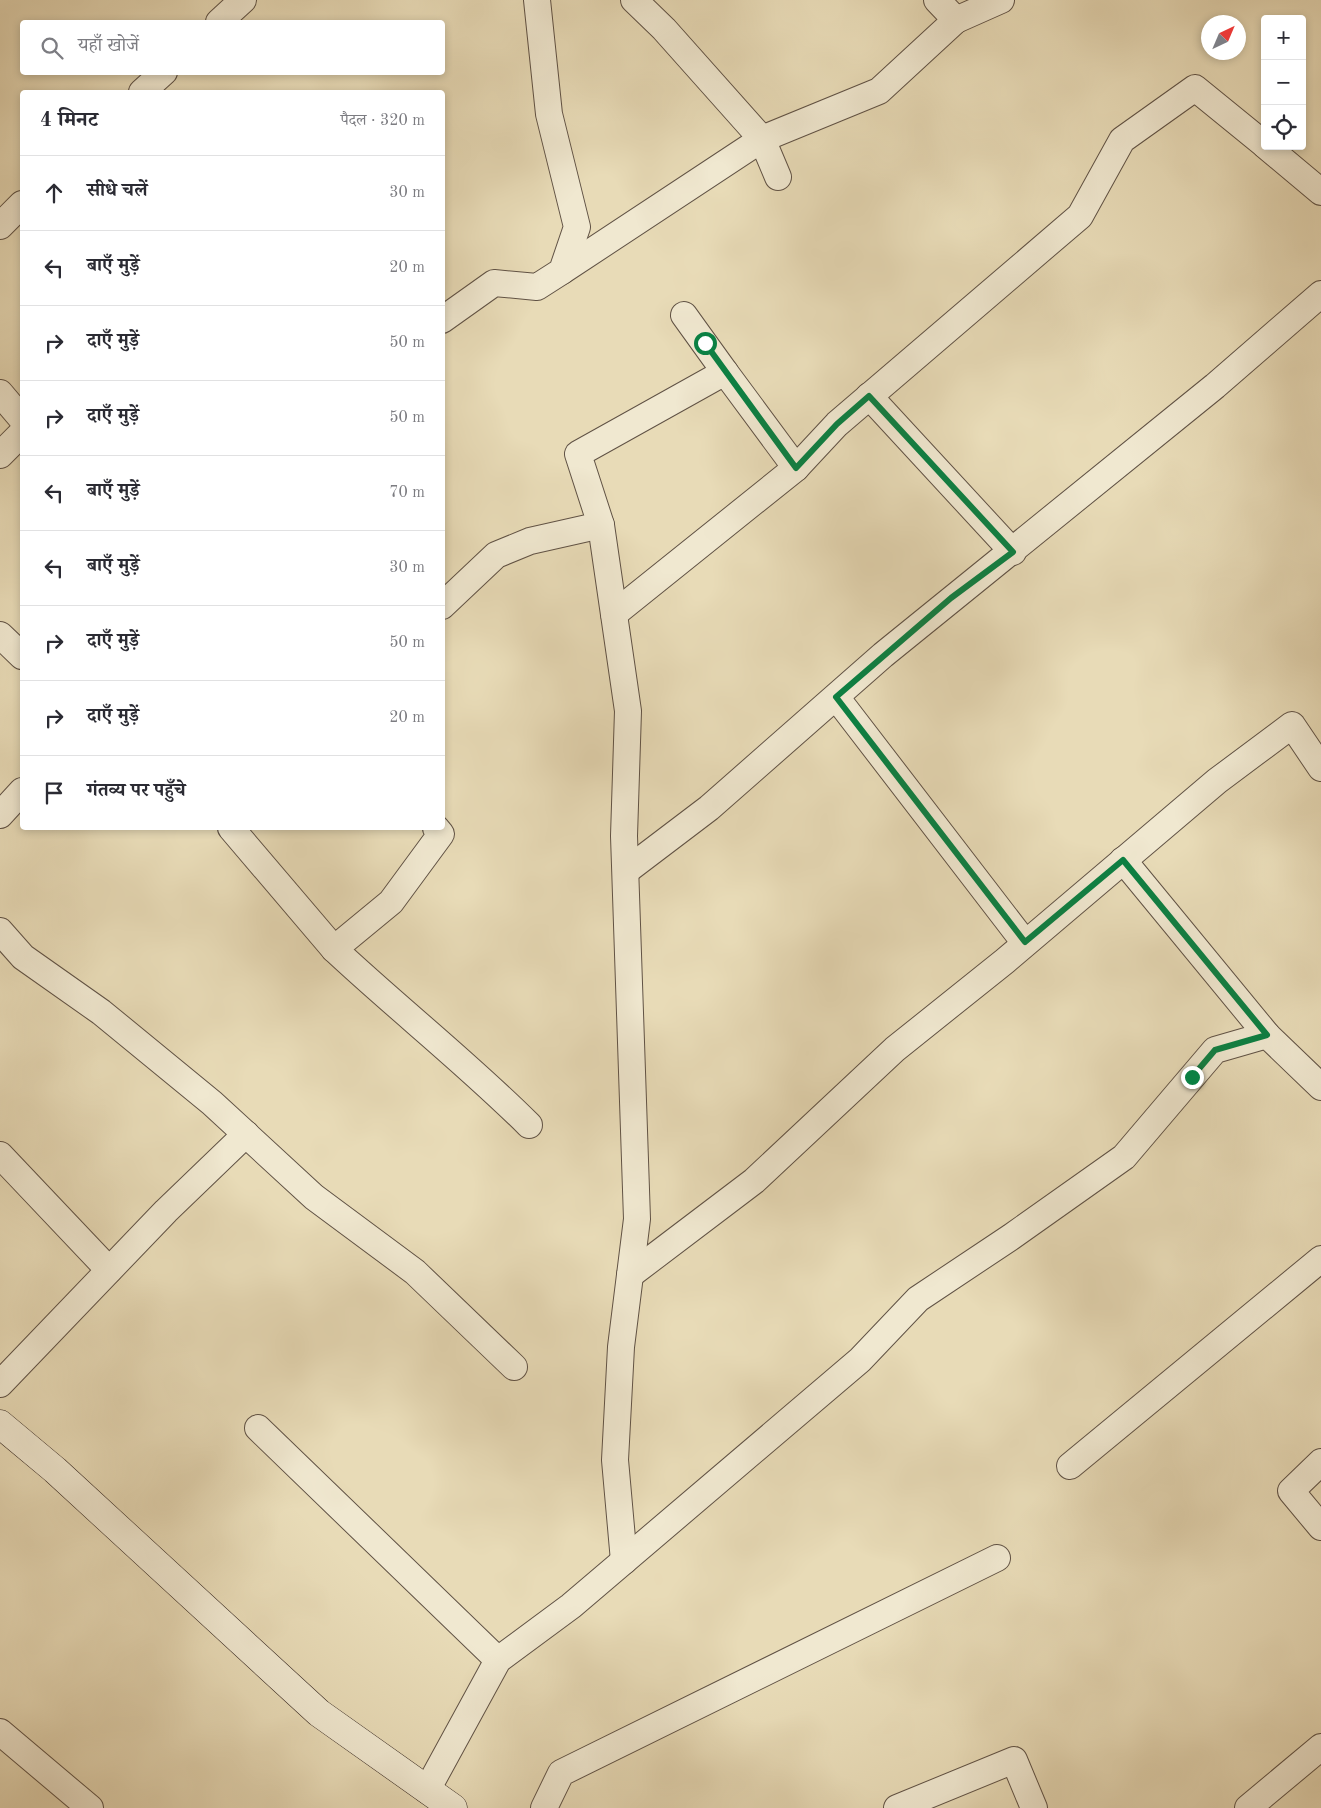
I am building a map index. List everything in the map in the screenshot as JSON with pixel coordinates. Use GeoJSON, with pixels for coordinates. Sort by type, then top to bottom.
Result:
{"type":"FeatureCollection","features":[{"type":"Feature","properties":{"kind":"street"},"geometry":{"type":"LineString","coordinates":[[221,20],[243,0]]}},
{"type":"Feature","properties":{"kind":"street"},"geometry":{"type":"LineString","coordinates":[[537,0],[548,114],[577,227],[562,271]]}},
{"type":"Feature","properties":{"kind":"street"},"geometry":{"type":"LineString","coordinates":[[634,0],[664,29],[762,139],[778,177]]}},
{"type":"Feature","properties":{"kind":"street"},"geometry":{"type":"LineString","coordinates":[[937,0],[956,20]]}},
{"type":"Feature","properties":{"kind":"street"},"geometry":{"type":"LineString","coordinates":[[445,318],[494,283],[537,288],[762,139],[879,91],[956,20],[1001,0]]}},
{"type":"Feature","properties":{"kind":"street"},"geometry":{"type":"LineString","coordinates":[[144,90],[161,75]]}},
{"type":"Feature","properties":{"kind":"street"},"geometry":{"type":"LineString","coordinates":[[614,614],[796,468],[837,424],[1080,216],[1122,140],[1195,88],[1261,143]]}},
{"type":"Feature","properties":{"kind":"street"},"geometry":{"type":"LineString","coordinates":[[1270,150],[1321,192]]}},
{"type":"Feature","properties":{"kind":"street"},"geometry":{"type":"LineString","coordinates":[[0,226],[20,206]]}},
{"type":"Feature","properties":{"kind":"street"},"geometry":{"type":"LineString","coordinates":[[626,871],[709,808],[951,598],[1013,552],[1124,458],[1215,386],[1321,294]]}},
{"type":"Feature","properties":{"kind":"street"},"geometry":{"type":"LineString","coordinates":[[684,315],[796,468]]}},
{"type":"Feature","properties":{"kind":"street"},"geometry":{"type":"LineString","coordinates":[[624,1560],[615,1460],[621,1347],[637,1218],[624,836],[628,711],[601,525],[578,454],[725,372]]}},
{"type":"Feature","properties":{"kind":"street"},"geometry":{"type":"LineString","coordinates":[[0,393],[20,417]]}},
{"type":"Feature","properties":{"kind":"street"},"geometry":{"type":"LineString","coordinates":[[869,396],[1013,552]]}},
{"type":"Feature","properties":{"kind":"street"},"geometry":{"type":"LineString","coordinates":[[0,455],[20,435]]}},
{"type":"Feature","properties":{"kind":"street"},"geometry":{"type":"LineString","coordinates":[[445,603],[496,556],[530,541],[601,525]]}},
{"type":"Feature","properties":{"kind":"street"},"geometry":{"type":"LineString","coordinates":[[0,635],[20,654]]}},
{"type":"Feature","properties":{"kind":"street"},"geometry":{"type":"LineString","coordinates":[[836,697],[1025,942]]}},
{"type":"Feature","properties":{"kind":"street"},"geometry":{"type":"LineString","coordinates":[[630,1275],[754,1181],[895,1049],[1217,781],[1292,725],[1321,768]]}},
{"type":"Feature","properties":{"kind":"street"},"geometry":{"type":"LineString","coordinates":[[0,815],[20,793]]}},
{"type":"Feature","properties":{"kind":"street"},"geometry":{"type":"LineString","coordinates":[[233,830],[334,949],[388,999],[498,1093],[529,1125]]}},
{"type":"Feature","properties":{"kind":"street"},"geometry":{"type":"LineString","coordinates":[[334,949],[391,902],[441,834],[438,830]]}},
{"type":"Feature","properties":{"kind":"street"},"geometry":{"type":"LineString","coordinates":[[1123,860],[1267,1035],[1321,1088]]}},
{"type":"Feature","properties":{"kind":"street"},"geometry":{"type":"LineString","coordinates":[[0,931],[22,957],[101,1012],[212,1103],[314,1197],[415,1272],[514,1368]]}},
{"type":"Feature","properties":{"kind":"street"},"geometry":{"type":"LineString","coordinates":[[427,1790],[498,1660],[571,1606],[860,1360],[918,1298],[1011,1237],[1124,1157],[1215,1050],[1267,1035]]}},
{"type":"Feature","properties":{"kind":"street"},"geometry":{"type":"LineString","coordinates":[[0,1384],[166,1211],[246,1134]]}},
{"type":"Feature","properties":{"kind":"street"},"geometry":{"type":"LineString","coordinates":[[0,1154],[109,1270]]}},
{"type":"Feature","properties":{"kind":"street"},"geometry":{"type":"LineString","coordinates":[[1070,1466],[1317,1270]]}},
{"type":"Feature","properties":{"kind":"street"},"geometry":{"type":"LineString","coordinates":[[0,1424],[55,1470],[319,1713],[452,1808]]}},
{"type":"Feature","properties":{"kind":"street"},"geometry":{"type":"LineString","coordinates":[[258,1428],[498,1660]]}},
{"type":"Feature","properties":{"kind":"street"},"geometry":{"type":"LineString","coordinates":[[1321,1462],[1291,1491],[1321,1527]]}},
{"type":"Feature","properties":{"kind":"street"},"geometry":{"type":"LineString","coordinates":[[544,1808],[561,1773],[997,1558]]}},
{"type":"Feature","properties":{"kind":"street"},"geometry":{"type":"LineString","coordinates":[[0,1732],[81,1805]]}},
{"type":"Feature","properties":{"kind":"street"},"geometry":{"type":"LineString","coordinates":[[1248,1808],[1321,1748]]}},
{"type":"Feature","properties":{"kind":"street"},"geometry":{"type":"LineString","coordinates":[[897,1808],[1014,1760],[1034,1808]]}},
{"type":"Feature","properties":{"kind":"route"},"geometry":{"type":"LineString","coordinates":[[705,343],[796,468],[837,424],[869,396],[1013,552],[951,598],[836,697],[1025,942],[1123,860],[1267,1035],[1215,1050],[1192,1077]]}}]}
